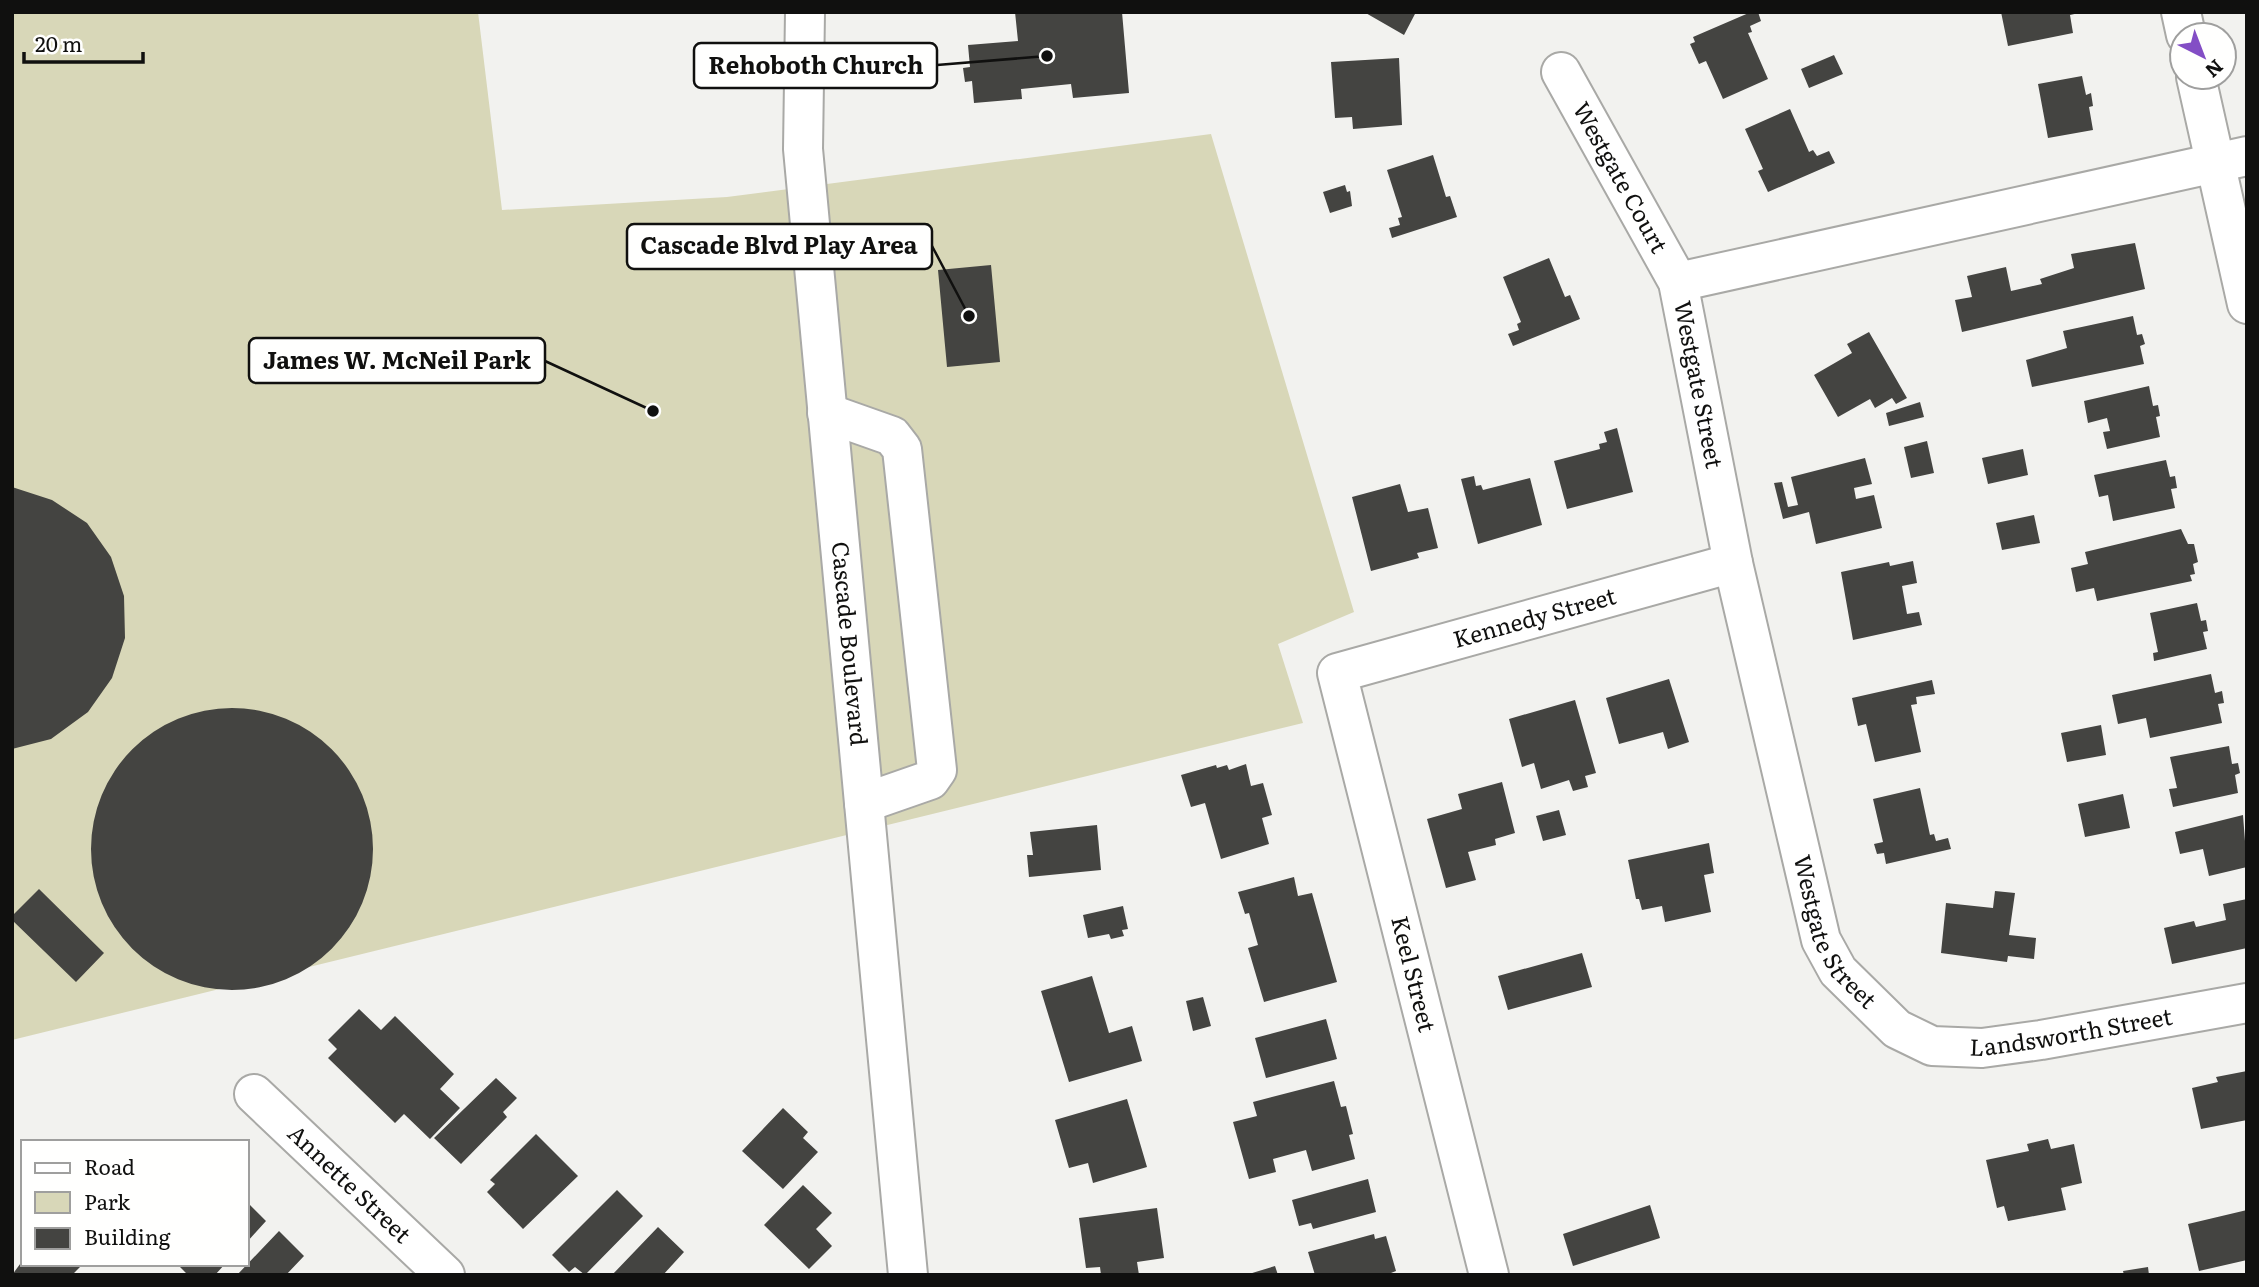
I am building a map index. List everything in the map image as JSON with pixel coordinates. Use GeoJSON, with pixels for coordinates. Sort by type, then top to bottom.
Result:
{"type":"FeatureCollection","features":[{"type":"Feature","properties":{"kind":"street","name":"Cascade Boulevard"},"geometry":{"type":"LineString","coordinates":[[805,12],[803,149],[908,1275]]}},
{"type":"Feature","properties":{"kind":"street","name":"Westgate Court"},"geometry":{"type":"LineString","coordinates":[[1561,72],[1678,282]]}},
{"type":"Feature","properties":{"kind":"street"},"geometry":{"type":"LineString","coordinates":[[2202,91],[2231,159],[2247,304]]}},
{"type":"Feature","properties":{"kind":"street","name":"Westgate Street"},"geometry":{"type":"LineString","coordinates":[[1897,1029],[1838,971],[1821,940],[1733,563],[1678,282],[2231,159]]}},
{"type":"Feature","properties":{"kind":"street"},"geometry":{"type":"LineString","coordinates":[[828,413],[892,436],[902,449],[937,770],[930,780],[864,803]]}},
{"type":"Feature","properties":{"kind":"street","name":"Kennedy Street"},"geometry":{"type":"LineString","coordinates":[[1337,673],[1733,563]]}},
{"type":"Feature","properties":{"kind":"street","name":"Keel Street"},"geometry":{"type":"LineString","coordinates":[[1337,673],[1489,1275]]}},
{"type":"Feature","properties":{"kind":"street","name":"Landsworth Street"},"geometry":{"type":"LineString","coordinates":[[1897,1029],[1931,1046],[1982,1048],[2247,1003]]}},
{"type":"Feature","properties":{"kind":"street","name":"Annette Street"},"geometry":{"type":"LineString","coordinates":[[254,1094],[445,1275]]}},
{"type":"Feature","properties":{"kind":"green space"},"geometry":{"type":"Polygon","coordinates":[[[12,12],[478,12],[502,210],[727,197],[1211,134],[1354,612],[1278,644],[1303,723],[12,1040],[12,12]]]}},
{"type":"Feature","properties":{"kind":"building"},"geometry":{"type":"Polygon","coordinates":[[[1015,12],[1122,12],[1129,93],[1073,98],[1071,84],[1021,89],[1022,99],[974,103],[972,81],[965,82],[963,68],[970,67],[968,45],[1018,41],[1015,12]]]}},
{"type":"Feature","properties":{"kind":"building"},"geometry":{"type":"Polygon","coordinates":[[[1364,12],[1416,12],[1404,35],[1364,12]]]}},
{"type":"Feature","properties":{"kind":"building"},"geometry":{"type":"Polygon","coordinates":[[[1751,12],[1758,12],[1761,21],[1750,26],[1752,32],[1748,33],[1768,79],[1723,99],[1706,61],[1699,64],[1690,44],[1695,42],[1693,37],[1751,12]]]}},
{"type":"Feature","properties":{"kind":"building"},"geometry":{"type":"Polygon","coordinates":[[[2001,12],[2079,13],[2070,15],[2073,33],[2008,46],[2001,12]]]}},
{"type":"Feature","properties":{"kind":"building"},"geometry":{"type":"Polygon","coordinates":[[[1834,55],[1843,74],[1809,88],[1801,69],[1834,55]]]}},
{"type":"Feature","properties":{"kind":"building"},"geometry":{"type":"Polygon","coordinates":[[[1399,58],[1402,125],[1353,129],[1352,117],[1335,118],[1331,62],[1399,58]]]}},
{"type":"Feature","properties":{"kind":"building"},"geometry":{"type":"Polygon","coordinates":[[[2082,76],[2086,95],[2091,93],[2093,106],[2089,107],[2093,130],[2048,138],[2038,84],[2082,76]]]}},
{"type":"Feature","properties":{"kind":"building"},"geometry":{"type":"Polygon","coordinates":[[[1790,109],[1809,152],[1813,150],[1817,156],[1829,151],[1835,163],[1768,192],[1758,171],[1763,169],[1745,129],[1790,109]]]}},
{"type":"Feature","properties":{"kind":"building"},"geometry":{"type":"Polygon","coordinates":[[[1433,155],[1446,197],[1450,196],[1457,217],[1392,238],[1389,228],[1400,225],[1398,218],[1402,217],[1387,170],[1433,155]]]}},
{"type":"Feature","properties":{"kind":"building"},"geometry":{"type":"Polygon","coordinates":[[[1345,185],[1347,192],[1350,191],[1352,206],[1330,213],[1323,192],[1345,185]]]}},
{"type":"Feature","properties":{"kind":"building"},"geometry":{"type":"Polygon","coordinates":[[[2135,243],[2145,289],[1962,332],[1955,300],[1972,297],[1967,276],[2006,267],[2011,291],[2042,284],[2040,279],[2074,268],[2071,254],[2135,243]]]}},
{"type":"Feature","properties":{"kind":"building"},"geometry":{"type":"Polygon","coordinates":[[[1549,258],[1565,297],[1570,295],[1580,319],[1513,346],[1508,334],[1519,330],[1517,324],[1521,322],[1503,277],[1549,258]]]}},
{"type":"Feature","properties":{"kind":"building"},"geometry":{"type":"Polygon","coordinates":[[[991,265],[1000,362],[947,367],[938,270],[991,265]]]}},
{"type":"Feature","properties":{"kind":"building"},"geometry":{"type":"Polygon","coordinates":[[[2133,316],[2137,335],[2142,334],[2145,344],[2140,346],[2144,364],[2032,387],[2026,360],[2067,348],[2063,331],[2133,316]]]}},
{"type":"Feature","properties":{"kind":"building"},"geometry":{"type":"Polygon","coordinates":[[[1869,332],[1907,398],[1896,404],[1892,398],[1875,408],[1870,399],[1838,417],[1814,375],[1852,353],[1847,344],[1869,332]]]}},
{"type":"Feature","properties":{"kind":"building"},"geometry":{"type":"Polygon","coordinates":[[[2149,386],[2153,406],[2158,405],[2160,416],[2156,417],[2160,437],[2107,449],[2103,432],[2110,431],[2107,418],[2088,423],[2084,401],[2149,386]]]}},
{"type":"Feature","properties":{"kind":"building"},"geometry":{"type":"Polygon","coordinates":[[[1920,402],[1924,417],[1889,426],[1886,413],[1920,402]]]}},
{"type":"Feature","properties":{"kind":"building"},"geometry":{"type":"Polygon","coordinates":[[[1617,428],[1633,492],[1567,509],[1554,461],[1600,449],[1599,444],[1607,442],[1604,432],[1617,428]]]}},
{"type":"Feature","properties":{"kind":"building"},"geometry":{"type":"Polygon","coordinates":[[[1927,441],[1934,473],[1911,478],[1904,447],[1927,441]]]}},
{"type":"Feature","properties":{"kind":"building"},"geometry":{"type":"Polygon","coordinates":[[[2023,449],[2028,475],[1988,484],[1982,458],[2023,449]]]}},
{"type":"Feature","properties":{"kind":"building"},"geometry":{"type":"Polygon","coordinates":[[[1865,458],[1872,484],[1854,488],[1856,499],[1874,495],[1882,528],[1816,544],[1809,512],[1783,519],[1774,483],[1782,482],[1788,507],[1798,505],[1791,477],[1865,458]]]}},
{"type":"Feature","properties":{"kind":"building"},"geometry":{"type":"Polygon","coordinates":[[[2166,460],[2170,477],[2175,476],[2177,488],[2171,489],[2175,508],[2113,521],[2108,495],[2099,497],[2094,475],[2166,460]]]}},
{"type":"Feature","properties":{"kind":"building"},"geometry":{"type":"Polygon","coordinates":[[[1474,476],[1476,486],[1481,485],[1483,490],[1530,478],[1542,525],[1478,544],[1461,479],[1474,476]]]}},
{"type":"Feature","properties":{"kind":"building"},"geometry":{"type":"Polygon","coordinates":[[[1400,484],[1408,512],[1428,508],[1438,548],[1417,553],[1419,558],[1371,571],[1352,497],[1400,484]]]}},
{"type":"Feature","properties":{"kind":"building"},"geometry":{"type":"Polygon","coordinates":[[[12,487],[52,500],[87,523],[111,557],[124,596],[125,638],[112,678],[88,712],[51,739],[12,749],[12,487]]]}},
{"type":"Feature","properties":{"kind":"building"},"geometry":{"type":"Polygon","coordinates":[[[2034,515],[2040,543],[2002,550],[1996,523],[2034,515]]]}},
{"type":"Feature","properties":{"kind":"building"},"geometry":{"type":"Polygon","coordinates":[[[2181,529],[2188,544],[2194,544],[2198,562],[2193,564],[2195,574],[2190,575],[2192,581],[2097,601],[2094,588],[2076,592],[2071,568],[2088,564],[2085,552],[2181,529]]]}},
{"type":"Feature","properties":{"kind":"building"},"geometry":{"type":"Polygon","coordinates":[[[1913,561],[1917,583],[1902,586],[1907,614],[1919,612],[1922,625],[1853,640],[1841,572],[1889,562],[1890,566],[1913,561]]]}},
{"type":"Feature","properties":{"kind":"building"},"geometry":{"type":"Polygon","coordinates":[[[2197,603],[2201,621],[2206,620],[2208,631],[2203,632],[2207,649],[2154,661],[2153,653],[2158,652],[2150,613],[2197,603]]]}},
{"type":"Feature","properties":{"kind":"building"},"geometry":{"type":"Polygon","coordinates":[[[2211,674],[2215,693],[2222,691],[2224,703],[2218,704],[2222,723],[2150,738],[2146,718],[2118,724],[2112,695],[2211,674]]]}},
{"type":"Feature","properties":{"kind":"building"},"geometry":{"type":"Polygon","coordinates":[[[1669,679],[1689,742],[1668,749],[1663,732],[1619,744],[1606,698],[1669,679]]]}},
{"type":"Feature","properties":{"kind":"building"},"geometry":{"type":"Polygon","coordinates":[[[1932,680],[1935,694],[1916,697],[1917,704],[1911,705],[1921,752],[1875,762],[1866,724],[1858,726],[1852,698],[1932,680]]]}},
{"type":"Feature","properties":{"kind":"building"},"geometry":{"type":"Polygon","coordinates":[[[1575,700],[1596,773],[1585,776],[1588,787],[1573,791],[1569,780],[1541,789],[1534,763],[1522,767],[1509,719],[1575,700]]]}},
{"type":"Feature","properties":{"kind":"building"},"geometry":{"type":"Polygon","coordinates":[[[232,708],[260,711],[286,719],[310,732],[332,749],[349,771],[362,795],[370,821],[373,849],[370,877],[362,903],[349,927],[332,949],[310,966],[286,979],[260,987],[232,990],[204,987],[178,979],[154,966],[132,949],[115,927],[102,903],[94,877],[91,849],[94,821],[102,795],[115,771],[132,749],[154,732],[178,719],[204,711],[232,708]]]}},
{"type":"Feature","properties":{"kind":"building"},"geometry":{"type":"Polygon","coordinates":[[[2101,725],[2106,755],[2067,762],[2061,733],[2101,725]]]}},
{"type":"Feature","properties":{"kind":"building"},"geometry":{"type":"Polygon","coordinates":[[[2229,746],[2232,764],[2238,763],[2240,773],[2235,775],[2238,793],[2173,807],[2169,789],[2177,788],[2170,757],[2229,746]]]}},
{"type":"Feature","properties":{"kind":"building"},"geometry":{"type":"Polygon","coordinates":[[[1246,764],[1251,786],[1263,783],[1272,815],[1262,818],[1269,844],[1221,859],[1205,803],[1191,807],[1181,775],[1216,765],[1217,768],[1227,765],[1229,770],[1246,764]]]}},
{"type":"Feature","properties":{"kind":"building"},"geometry":{"type":"Polygon","coordinates":[[[1502,782],[1515,833],[1495,839],[1496,845],[1468,852],[1476,880],[1446,888],[1427,819],[1462,809],[1458,794],[1502,782]]]}},
{"type":"Feature","properties":{"kind":"building"},"geometry":{"type":"Polygon","coordinates":[[[1920,788],[1930,835],[1934,834],[1936,841],[1948,838],[1951,849],[1886,864],[1884,853],[1877,854],[1874,844],[1883,842],[1873,799],[1920,788]]]}},
{"type":"Feature","properties":{"kind":"building"},"geometry":{"type":"Polygon","coordinates":[[[2123,794],[2130,828],[2085,837],[2078,804],[2123,794]]]}},
{"type":"Feature","properties":{"kind":"building"},"geometry":{"type":"Polygon","coordinates":[[[1559,810],[1566,835],[1543,841],[1536,816],[1559,810]]]}},
{"type":"Feature","properties":{"kind":"building"},"geometry":{"type":"Polygon","coordinates":[[[2243,815],[2247,867],[2209,876],[2203,849],[2180,854],[2175,832],[2243,815]]]}},
{"type":"Feature","properties":{"kind":"building"},"geometry":{"type":"Polygon","coordinates":[[[1097,825],[1101,870],[1029,877],[1027,855],[1033,855],[1030,832],[1097,825]]]}},
{"type":"Feature","properties":{"kind":"building"},"geometry":{"type":"Polygon","coordinates":[[[1709,843],[1714,873],[1704,875],[1711,912],[1665,922],[1662,906],[1642,910],[1639,899],[1636,899],[1628,860],[1709,843]]]}},
{"type":"Feature","properties":{"kind":"building"},"geometry":{"type":"Polygon","coordinates":[[[1294,877],[1298,896],[1312,893],[1337,982],[1264,1002],[1248,948],[1258,945],[1249,913],[1245,914],[1238,892],[1294,877]]]}},
{"type":"Feature","properties":{"kind":"building"},"geometry":{"type":"Polygon","coordinates":[[[39,889],[104,953],[76,982],[12,920],[12,916],[39,889]]]}},
{"type":"Feature","properties":{"kind":"building"},"geometry":{"type":"Polygon","coordinates":[[[1995,891],[2015,893],[2009,935],[2036,938],[2034,959],[2008,956],[2007,962],[1941,953],[1946,903],[1993,908],[1995,891]]]}},
{"type":"Feature","properties":{"kind":"building"},"geometry":{"type":"Polygon","coordinates":[[[2247,899],[2247,948],[2172,964],[2164,928],[2194,921],[2196,927],[2226,920],[2223,904],[2247,899]]]}},
{"type":"Feature","properties":{"kind":"building"},"geometry":{"type":"Polygon","coordinates":[[[1123,906],[1128,929],[1122,930],[1124,936],[1111,939],[1109,934],[1088,938],[1083,915],[1123,906]]]}},
{"type":"Feature","properties":{"kind":"building"},"geometry":{"type":"Polygon","coordinates":[[[1582,953],[1592,987],[1508,1010],[1498,976],[1582,953]]]}},
{"type":"Feature","properties":{"kind":"building"},"geometry":{"type":"Polygon","coordinates":[[[1092,976],[1109,1033],[1132,1026],[1142,1061],[1069,1082],[1041,991],[1092,976]]]}},
{"type":"Feature","properties":{"kind":"building"},"geometry":{"type":"Polygon","coordinates":[[[1203,997],[1211,1026],[1193,1031],[1186,1001],[1203,997]]]}},
{"type":"Feature","properties":{"kind":"building"},"geometry":{"type":"Polygon","coordinates":[[[359,1009],[381,1030],[395,1016],[454,1074],[440,1089],[460,1108],[430,1139],[404,1114],[395,1123],[328,1058],[337,1049],[328,1040],[359,1009]]]}},
{"type":"Feature","properties":{"kind":"building"},"geometry":{"type":"Polygon","coordinates":[[[1326,1019],[1337,1059],[1266,1078],[1255,1038],[1326,1019]]]}},
{"type":"Feature","properties":{"kind":"building"},"geometry":{"type":"Polygon","coordinates":[[[2247,1071],[2247,1120],[2201,1129],[2192,1088],[2218,1082],[2216,1077],[2247,1071]]]}},
{"type":"Feature","properties":{"kind":"building"},"geometry":{"type":"Polygon","coordinates":[[[496,1078],[517,1098],[503,1112],[507,1117],[461,1164],[434,1138],[496,1078]]]}},
{"type":"Feature","properties":{"kind":"building"},"geometry":{"type":"Polygon","coordinates":[[[1334,1081],[1341,1107],[1346,1106],[1353,1134],[1349,1135],[1355,1159],[1312,1171],[1306,1150],[1273,1159],[1276,1172],[1249,1179],[1233,1122],[1257,1116],[1253,1102],[1334,1081]]]}},
{"type":"Feature","properties":{"kind":"building"},"geometry":{"type":"Polygon","coordinates":[[[1127,1099],[1147,1167],[1093,1183],[1088,1163],[1069,1168],[1055,1120],[1127,1099]]]}},
{"type":"Feature","properties":{"kind":"building"},"geometry":{"type":"Polygon","coordinates":[[[783,1108],[808,1132],[803,1138],[818,1152],[783,1189],[742,1151],[783,1108]]]}},
{"type":"Feature","properties":{"kind":"building"},"geometry":{"type":"Polygon","coordinates":[[[536,1134],[578,1176],[523,1229],[487,1192],[495,1184],[490,1180],[536,1134]]]}},
{"type":"Feature","properties":{"kind":"building"},"geometry":{"type":"Polygon","coordinates":[[[2048,1139],[2051,1149],[2074,1144],[2082,1183],[2061,1188],[2066,1210],[2008,1221],[2004,1206],[1997,1208],[1986,1160],[2029,1151],[2027,1144],[2048,1139]]]}},
{"type":"Feature","properties":{"kind":"building"},"geometry":{"type":"Polygon","coordinates":[[[1368,1179],[1376,1212],[1313,1229],[1311,1223],[1299,1226],[1292,1200],[1368,1179]]]}},
{"type":"Feature","properties":{"kind":"building"},"geometry":{"type":"Polygon","coordinates":[[[803,1185],[832,1213],[816,1229],[832,1246],[809,1269],[764,1225],[803,1185]]]}},
{"type":"Feature","properties":{"kind":"building"},"geometry":{"type":"Polygon","coordinates":[[[617,1190],[643,1216],[585,1275],[575,1267],[569,1272],[552,1255],[617,1190]]]}},
{"type":"Feature","properties":{"kind":"building"},"geometry":{"type":"Polygon","coordinates":[[[250,1205],[266,1221],[248,1241],[250,1205]]]}},
{"type":"Feature","properties":{"kind":"building"},"geometry":{"type":"Polygon","coordinates":[[[1650,1205],[1660,1238],[1573,1266],[1563,1234],[1650,1205]]]}},
{"type":"Feature","properties":{"kind":"building"},"geometry":{"type":"Polygon","coordinates":[[[1157,1208],[1164,1258],[1137,1262],[1139,1275],[1101,1275],[1100,1267],[1086,1268],[1079,1218],[1157,1208]]]}},
{"type":"Feature","properties":{"kind":"building"},"geometry":{"type":"Polygon","coordinates":[[[2247,1210],[2247,1260],[2199,1271],[2188,1224],[2247,1210]]]}},
{"type":"Feature","properties":{"kind":"building"},"geometry":{"type":"Polygon","coordinates":[[[658,1227],[684,1252],[663,1275],[612,1275],[658,1227]]]}},
{"type":"Feature","properties":{"kind":"building"},"geometry":{"type":"Polygon","coordinates":[[[279,1231],[304,1256],[286,1275],[237,1275],[279,1231]]]}},
{"type":"Feature","properties":{"kind":"building"},"geometry":{"type":"Polygon","coordinates":[[[1374,1234],[1375,1239],[1386,1236],[1396,1271],[1386,1275],[1315,1275],[1308,1252],[1374,1234]]]}},
{"type":"Feature","properties":{"kind":"building"},"geometry":{"type":"Polygon","coordinates":[[[21,1263],[21,1266],[81,1266],[72,1275],[12,1275],[21,1263]]]}},
{"type":"Feature","properties":{"kind":"building"},"geometry":{"type":"Polygon","coordinates":[[[179,1266],[223,1266],[215,1275],[188,1275],[179,1266]]]}},
{"type":"Feature","properties":{"kind":"building"},"geometry":{"type":"Polygon","coordinates":[[[1275,1266],[1278,1275],[1249,1275],[1249,1274],[1275,1266]]]}},
{"type":"Feature","properties":{"kind":"building"},"geometry":{"type":"Polygon","coordinates":[[[2148,1267],[2149,1275],[2124,1275],[2123,1271],[2148,1267]]]}},
{"type":"Feature","properties":{"kind":"place","name":"Rehoboth Church"},"geometry":{"type":"Point","coordinates":[1047,56]}},
{"type":"Feature","properties":{"kind":"place","name":"Cascade Blvd Play Area"},"geometry":{"type":"Point","coordinates":[969,316]}},
{"type":"Feature","properties":{"kind":"place","name":"James W. McNeil Park"},"geometry":{"type":"Point","coordinates":[653,411]}}]}
